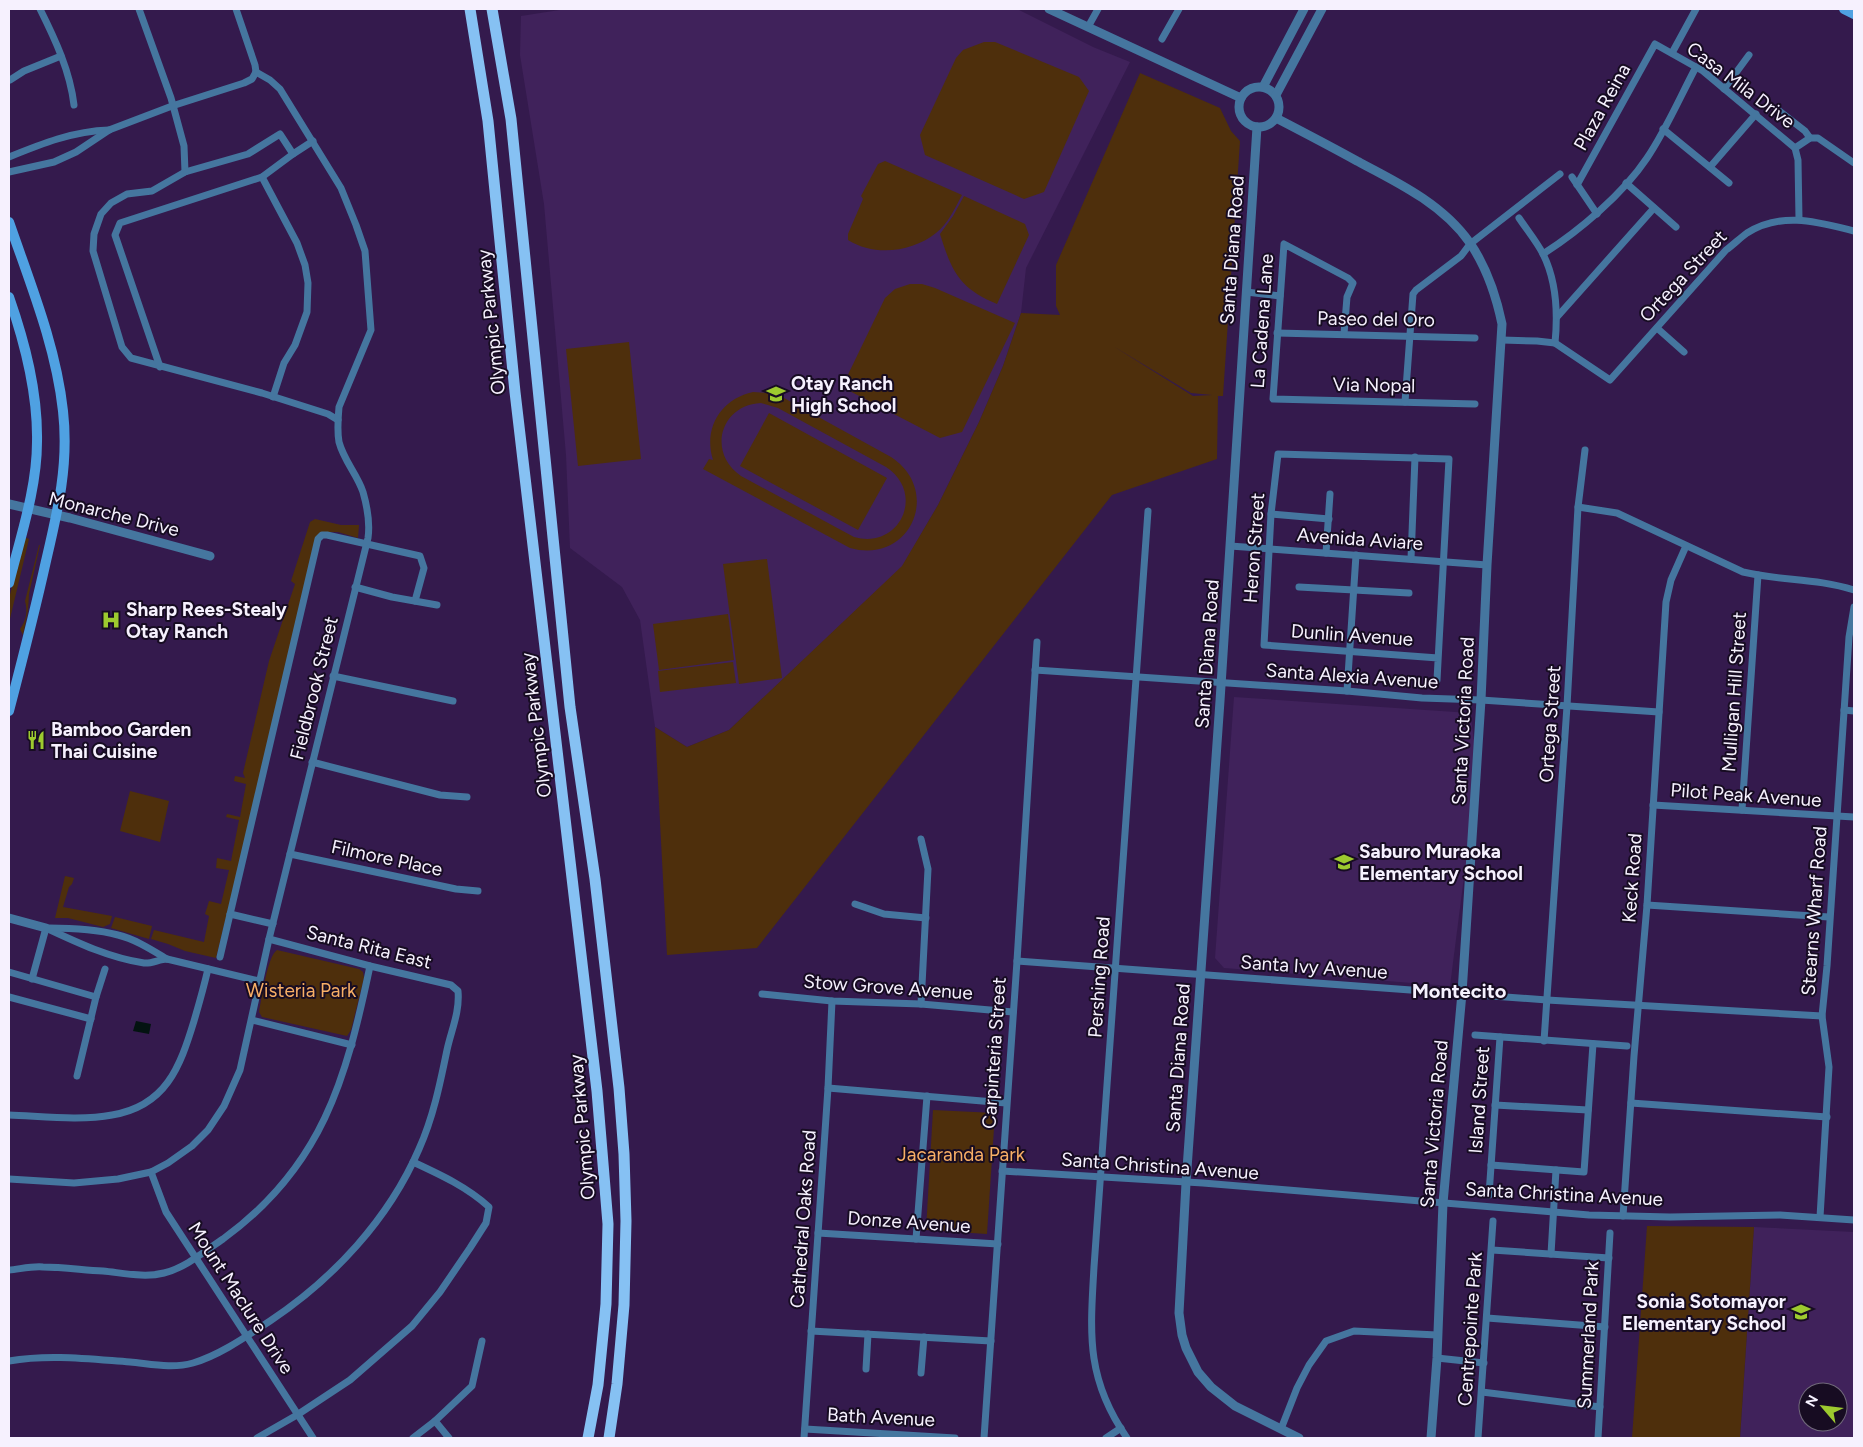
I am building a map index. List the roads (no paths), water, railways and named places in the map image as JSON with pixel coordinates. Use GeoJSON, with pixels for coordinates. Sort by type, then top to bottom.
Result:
{"type":"FeatureCollection","features":[{"type":"Feature","properties":{"kind":"main road","name":"Olympic Parkway"},"geometry":{"type":"LineString","coordinates":[[473,9],[488,121],[515,392],[598,1092],[608,1224],[606,1304],[598,1385],[588,1438]]}},
{"type":"Feature","properties":{"kind":"main road","name":"Olympic Parkway"},"geometry":{"type":"LineString","coordinates":[[492,9],[512,119],[570,707],[596,889],[619,1088],[624,1154],[626,1221],[624,1304],[610,1438]]}},
{"type":"Feature","properties":{"kind":"main road"},"geometry":{"type":"LineString","coordinates":[[1844,9],[1854,14]]}},
{"type":"Feature","properties":{"kind":"main road"},"geometry":{"type":"LineString","coordinates":[[9,222],[47,332],[63,411],[65,470],[57,516],[9,711]]}},
{"type":"Feature","properties":{"kind":"main road"},"geometry":{"type":"LineString","coordinates":[[9,297],[26,348],[36,414],[37,442],[27,509],[9,583]]}},
{"type":"Feature","properties":{"kind":"main road"},"geometry":{"type":"LineString","coordinates":[[528,503],[549,500]]}},
{"type":"Feature","properties":{"kind":"street"},"geometry":{"type":"LineString","coordinates":[[40,9],[61,56],[72,88],[74,105]]}},
{"type":"Feature","properties":{"kind":"street"},"geometry":{"type":"LineString","coordinates":[[139,9],[171,98],[184,146],[185,172]]}},
{"type":"Feature","properties":{"kind":"street"},"geometry":{"type":"LineString","coordinates":[[9,172],[54,162],[76,152],[109,130],[252,79],[256,72],[256,65],[236,9]]}},
{"type":"Feature","properties":{"kind":"street"},"geometry":{"type":"LineString","coordinates":[[1049,9],[1241,98]]}},
{"type":"Feature","properties":{"kind":"street"},"geometry":{"type":"LineString","coordinates":[[1088,27],[1098,9]]}},
{"type":"Feature","properties":{"kind":"street"},"geometry":{"type":"LineString","coordinates":[[1162,39],[1179,9]]}},
{"type":"Feature","properties":{"kind":"street"},"geometry":{"type":"LineString","coordinates":[[1263,87],[1304,9]]}},
{"type":"Feature","properties":{"kind":"street"},"geometry":{"type":"LineString","coordinates":[[1276,95],[1322,9]]}},
{"type":"Feature","properties":{"kind":"street"},"geometry":{"type":"LineString","coordinates":[[1672,53],[1696,9]]}},
{"type":"Feature","properties":{"kind":"street","name":"Casa Mila Drive"},"geometry":{"type":"LineString","coordinates":[[1655,44],[1696,67],[1796,148],[1799,219]]}},
{"type":"Feature","properties":{"kind":"street","name":"Plaza Reina"},"geometry":{"type":"LineString","coordinates":[[1577,185],[1655,44]]}},
{"type":"Feature","properties":{"kind":"street"},"geometry":{"type":"LineString","coordinates":[[1724,89],[1749,54]]}},
{"type":"Feature","properties":{"kind":"street"},"geometry":{"type":"LineString","coordinates":[[10,80],[24,71],[61,56]]}},
{"type":"Feature","properties":{"kind":"street"},"geometry":{"type":"LineString","coordinates":[[1543,254],[1567,239],[1597,214],[1645,160],[1696,67]]}},
{"type":"Feature","properties":{"kind":"street","name":"Fieldbrook Street"},"geometry":{"type":"LineString","coordinates":[[9,1179],[74,1183],[118,1179],[151,1172],[168,1163],[192,1146],[215,1120],[228,1099],[240,1070],[269,939],[366,544],[370,525],[362,491],[346,460],[339,441],[338,420],[339,406],[371,330],[364,251],[341,188],[313,141],[280,89],[270,80],[256,72]]}},
{"type":"Feature","properties":{"kind":"street"},"geometry":{"type":"LineString","coordinates":[[1263,87],[1276,95],[1279,106],[1276,118],[1268,125],[1257,127],[1246,122],[1242,117],[1239,104],[1241,98],[1250,89],[1263,87]]}},
{"type":"Feature","properties":{"kind":"street"},"geometry":{"type":"LineString","coordinates":[[1778,110],[1805,131],[1810,138]]}},
{"type":"Feature","properties":{"kind":"street"},"geometry":{"type":"LineString","coordinates":[[1710,167],[1756,114]]}},
{"type":"Feature","properties":{"kind":"street","name":"Santa Victoria Road"},"geometry":{"type":"LineString","coordinates":[[1276,118],[1387,177],[1420,197],[1452,222],[1470,244],[1488,277],[1496,296],[1502,324],[1462,993],[1443,1203],[1431,1438]]}},
{"type":"Feature","properties":{"kind":"street","name":"Santa Diana Road"},"geometry":{"type":"LineString","coordinates":[[1257,127],[1222,682],[1200,975],[1179,1301],[1180,1325],[1186,1348],[1203,1379],[1223,1398],[1297,1438]]}},
{"type":"Feature","properties":{"kind":"street"},"geometry":{"type":"LineString","coordinates":[[1663,129],[1729,183]]}},
{"type":"Feature","properties":{"kind":"street"},"geometry":{"type":"LineString","coordinates":[[9,157],[48,141],[87,131],[109,130]]}},
{"type":"Feature","properties":{"kind":"street"},"geometry":{"type":"LineString","coordinates":[[293,154],[280,134],[248,154],[185,172],[152,192],[127,194],[111,204],[101,214],[94,234],[93,251],[122,347],[131,358],[273,397],[328,414],[338,420]]}},
{"type":"Feature","properties":{"kind":"street"},"geometry":{"type":"LineString","coordinates":[[1796,148],[1810,138],[1818,138],[1854,163]]}},
{"type":"Feature","properties":{"kind":"street"},"geometry":{"type":"LineString","coordinates":[[160,367],[115,235],[120,223],[262,177],[313,141]]}},
{"type":"Feature","properties":{"kind":"street"},"geometry":{"type":"LineString","coordinates":[[1405,402],[1413,294],[1461,256],[1470,244],[1560,174]]}},
{"type":"Feature","properties":{"kind":"street"},"geometry":{"type":"LineString","coordinates":[[262,177],[297,242],[305,265],[308,283],[307,312],[295,345],[284,363],[273,397]]}},
{"type":"Feature","properties":{"kind":"street"},"geometry":{"type":"LineString","coordinates":[[1572,177],[1597,214]]}},
{"type":"Feature","properties":{"kind":"street"},"geometry":{"type":"LineString","coordinates":[[1626,183],[1676,227]]}},
{"type":"Feature","properties":{"kind":"street"},"geometry":{"type":"LineString","coordinates":[[1557,318],[1654,208]]}},
{"type":"Feature","properties":{"kind":"street"},"geometry":{"type":"LineString","coordinates":[[1502,340],[1555,343],[1556,296],[1543,254],[1519,218]]}},
{"type":"Feature","properties":{"kind":"street","name":"Ortega Street"},"geometry":{"type":"LineString","coordinates":[[1555,343],[1610,380],[1726,250],[1748,232],[1769,223],[1799,219],[1814,221],[1854,232]]}},
{"type":"Feature","properties":{"kind":"street","name":"La Cadena Lane"},"geometry":{"type":"LineString","coordinates":[[1273,399],[1284,244],[1348,278],[1353,283],[1345,307],[1344,334]]}},
{"type":"Feature","properties":{"kind":"street"},"geometry":{"type":"LineString","coordinates":[[1246,292],[1280,296]]}},
{"type":"Feature","properties":{"kind":"street"},"geometry":{"type":"LineString","coordinates":[[1657,328],[1684,352]]}},
{"type":"Feature","properties":{"kind":"street","name":"Paseo del Oro"},"geometry":{"type":"LineString","coordinates":[[1277,333],[1475,338]]}},
{"type":"Feature","properties":{"kind":"street","name":"Via Nopal"},"geometry":{"type":"LineString","coordinates":[[1273,399],[1475,404]]}},
{"type":"Feature","properties":{"kind":"street","name":"Ortega Street"},"geometry":{"type":"LineString","coordinates":[[1544,1041],[1568,706],[1578,506],[1585,450]]}},
{"type":"Feature","properties":{"kind":"street","name":"Heron Street"},"geometry":{"type":"LineString","coordinates":[[1264,645],[1271,514],[1278,454],[1415,457]]}},
{"type":"Feature","properties":{"kind":"street"},"geometry":{"type":"LineString","coordinates":[[1411,559],[1415,457],[1449,459],[1437,680]]}},
{"type":"Feature","properties":{"kind":"street"},"geometry":{"type":"LineString","coordinates":[[1326,553],[1330,494]]}},
{"type":"Feature","properties":{"kind":"street","name":"Monarche Drive"},"geometry":{"type":"LineString","coordinates":[[9,504],[210,556]]}},
{"type":"Feature","properties":{"kind":"street"},"geometry":{"type":"LineString","coordinates":[[1578,506],[1617,513],[1728,566],[1758,576],[1822,581],[1854,590]]}},
{"type":"Feature","properties":{"kind":"street","name":"Pershing Road"},"geometry":{"type":"LineString","coordinates":[[1127,1438],[1110,1408],[1101,1387],[1093,1358],[1091,1336],[1094,1267],[1102,1178],[1148,511]]}},
{"type":"Feature","properties":{"kind":"street"},"geometry":{"type":"LineString","coordinates":[[1271,514],[1329,520]]}},
{"type":"Feature","properties":{"kind":"street"},"geometry":{"type":"LineString","coordinates":[[220,957],[318,539],[322,535],[327,535],[420,556],[424,568],[415,601]]}},
{"type":"Feature","properties":{"kind":"street","name":"Avenida Aviare"},"geometry":{"type":"LineString","coordinates":[[1230,546],[1487,564]]}},
{"type":"Feature","properties":{"kind":"street","name":"Keck Road"},"geometry":{"type":"LineString","coordinates":[[1623,1216],[1640,1005],[1668,590],[1674,571],[1686,546]]}},
{"type":"Feature","properties":{"kind":"street"},"geometry":{"type":"LineString","coordinates":[[1347,691],[1356,555]]}},
{"type":"Feature","properties":{"kind":"street","name":"Mulligan Hill Street"},"geometry":{"type":"LineString","coordinates":[[1742,810],[1758,576]]}},
{"type":"Feature","properties":{"kind":"street"},"geometry":{"type":"LineString","coordinates":[[355,587],[437,605]]}},
{"type":"Feature","properties":{"kind":"street"},"geometry":{"type":"LineString","coordinates":[[1299,587],[1409,593]]}},
{"type":"Feature","properties":{"kind":"street","name":"Stearns Wharf Road"},"geometry":{"type":"LineString","coordinates":[[1820,1217],[1829,1067],[1822,1016],[1844,710],[1854,607]]}},
{"type":"Feature","properties":{"kind":"street","name":"Carpinteria Street"},"geometry":{"type":"LineString","coordinates":[[984,1438],[1017,961],[1036,642]]}},
{"type":"Feature","properties":{"kind":"street","name":"Dunlin Avenue"},"geometry":{"type":"LineString","coordinates":[[1264,645],[1438,658]]}},
{"type":"Feature","properties":{"kind":"street"},"geometry":{"type":"LineString","coordinates":[[1035,670],[1222,682]]}},
{"type":"Feature","properties":{"kind":"street"},"geometry":{"type":"LineString","coordinates":[[333,676],[453,701]]}},
{"type":"Feature","properties":{"kind":"street","name":"Santa Alexia Avenue"},"geometry":{"type":"LineString","coordinates":[[1222,682],[1422,698],[1659,712]]}},
{"type":"Feature","properties":{"kind":"street"},"geometry":{"type":"LineString","coordinates":[[1844,710],[1854,711]]}},
{"type":"Feature","properties":{"kind":"street"},"geometry":{"type":"LineString","coordinates":[[312,762],[440,795],[467,797]]}},
{"type":"Feature","properties":{"kind":"street","name":"Pilot Peak Avenue"},"geometry":{"type":"LineString","coordinates":[[1653,805],[1854,818]]}},
{"type":"Feature","properties":{"kind":"street"},"geometry":{"type":"LineString","coordinates":[[921,839],[928,869],[921,1004]]}},
{"type":"Feature","properties":{"kind":"street","name":"Filmore Place"},"geometry":{"type":"LineString","coordinates":[[290,854],[456,889],[478,891]]}},
{"type":"Feature","properties":{"kind":"street"},"geometry":{"type":"LineString","coordinates":[[855,904],[884,914],[926,918]]}},
{"type":"Feature","properties":{"kind":"street"},"geometry":{"type":"LineString","coordinates":[[1647,905],[1829,917]]}},
{"type":"Feature","properties":{"kind":"street"},"geometry":{"type":"LineString","coordinates":[[230,914],[273,924]]}},
{"type":"Feature","properties":{"kind":"street"},"geometry":{"type":"LineString","coordinates":[[9,918],[46,928],[94,950],[113,956],[147,963],[158,959],[167,959],[259,981]]}},
{"type":"Feature","properties":{"kind":"street"},"geometry":{"type":"LineString","coordinates":[[46,928],[66,928],[120,935],[167,959]]}},
{"type":"Feature","properties":{"kind":"street"},"geometry":{"type":"LineString","coordinates":[[32,979],[46,928]]}},
{"type":"Feature","properties":{"kind":"street","name":"Santa Rita East"},"geometry":{"type":"LineString","coordinates":[[269,939],[370,966],[451,984],[458,991],[458,1011],[435,1103],[424,1138],[413,1162]]}},
{"type":"Feature","properties":{"kind":"street","name":"Santa Ivy Avenue"},"geometry":{"type":"LineString","coordinates":[[1017,961],[1547,1000],[1822,1016]]}},
{"type":"Feature","properties":{"kind":"street"},"geometry":{"type":"LineString","coordinates":[[9,1270],[41,1266],[148,1275],[163,1273],[195,1258],[254,1214],[299,1164],[314,1142],[326,1118],[344,1074],[370,966]]}},
{"type":"Feature","properties":{"kind":"street"},"geometry":{"type":"LineString","coordinates":[[77,1076],[96,997],[105,969]]}},
{"type":"Feature","properties":{"kind":"street"},"geometry":{"type":"LineString","coordinates":[[9,1115],[102,1116],[130,1110],[148,1101],[162,1089],[179,1066],[186,1048],[208,969]]}},
{"type":"Feature","properties":{"kind":"street"},"geometry":{"type":"LineString","coordinates":[[9,972],[96,997]]}},
{"type":"Feature","properties":{"kind":"street","name":"Stow Grove Avenue"},"geometry":{"type":"LineString","coordinates":[[762,994],[832,1001],[921,1004],[1013,1012]]}},
{"type":"Feature","properties":{"kind":"street"},"geometry":{"type":"LineString","coordinates":[[9,996],[91,1020]]}},
{"type":"Feature","properties":{"kind":"street","name":"Cathedral Oaks Road"},"geometry":{"type":"LineString","coordinates":[[804,1438],[828,1088],[832,1001]]}},
{"type":"Feature","properties":{"kind":"street"},"geometry":{"type":"LineString","coordinates":[[252,1020],[352,1045]]}},
{"type":"Feature","properties":{"kind":"street"},"geometry":{"type":"LineString","coordinates":[[1475,1035],[1627,1046]]}},
{"type":"Feature","properties":{"kind":"street","name":"Island Street"},"geometry":{"type":"LineString","coordinates":[[1489,1195],[1500,1037]]}},
{"type":"Feature","properties":{"kind":"street"},"geometry":{"type":"LineString","coordinates":[[1491,1165],[1584,1172],[1593,1044]]}},
{"type":"Feature","properties":{"kind":"street"},"geometry":{"type":"LineString","coordinates":[[828,1088],[1006,1104]]}},
{"type":"Feature","properties":{"kind":"street"},"geometry":{"type":"LineString","coordinates":[[916,1239],[927,1096]]}},
{"type":"Feature","properties":{"kind":"street"},"geometry":{"type":"LineString","coordinates":[[1631,1103],[1827,1117]]}},
{"type":"Feature","properties":{"kind":"street"},"geometry":{"type":"LineString","coordinates":[[1494,1105],[1588,1110]]}},
{"type":"Feature","properties":{"kind":"street"},"geometry":{"type":"LineString","coordinates":[[9,1361],[57,1357],[177,1366],[195,1362],[248,1336],[308,1293],[344,1260],[385,1210],[413,1162],[452,1180],[473,1193],[490,1207],[486,1223],[440,1292],[412,1326],[350,1380],[297,1415],[257,1438]]}},
{"type":"Feature","properties":{"kind":"street"},"geometry":{"type":"LineString","coordinates":[[1551,1254],[1556,1170]]}},
{"type":"Feature","properties":{"kind":"street","name":"Santa Christina Avenue"},"geometry":{"type":"LineString","coordinates":[[1002,1171],[1203,1183],[1552,1212],[1670,1217],[1780,1215],[1854,1220]]}},
{"type":"Feature","properties":{"kind":"street","name":"Mount Maclure Drive"},"geometry":{"type":"LineString","coordinates":[[151,1172],[166,1212],[313,1438]]}},
{"type":"Feature","properties":{"kind":"street","name":"Centrepointe Park"},"geometry":{"type":"LineString","coordinates":[[1478,1438],[1494,1221]]}},
{"type":"Feature","properties":{"kind":"street","name":"Donze Avenue"},"geometry":{"type":"LineString","coordinates":[[818,1233],[998,1244]]}},
{"type":"Feature","properties":{"kind":"street","name":"Summerland Park"},"geometry":{"type":"LineString","coordinates":[[1598,1438],[1610,1233]]}},
{"type":"Feature","properties":{"kind":"street"},"geometry":{"type":"LineString","coordinates":[[1492,1250],[1609,1258]]}},
{"type":"Feature","properties":{"kind":"street"},"geometry":{"type":"LineString","coordinates":[[1487,1318],[1605,1327]]}},
{"type":"Feature","properties":{"kind":"street"},"geometry":{"type":"LineString","coordinates":[[811,1331],[991,1341]]}},
{"type":"Feature","properties":{"kind":"street"},"geometry":{"type":"LineString","coordinates":[[1280,1429],[1297,1388],[1309,1365],[1326,1340],[1354,1331],[1437,1335]]}},
{"type":"Feature","properties":{"kind":"street"},"geometry":{"type":"LineString","coordinates":[[866,1369],[868,1334]]}},
{"type":"Feature","properties":{"kind":"street"},"geometry":{"type":"LineString","coordinates":[[921,1374],[924,1337]]}},
{"type":"Feature","properties":{"kind":"street"},"geometry":{"type":"LineString","coordinates":[[413,1438],[472,1386],[482,1342]]}},
{"type":"Feature","properties":{"kind":"street"},"geometry":{"type":"LineString","coordinates":[[1436,1358],[1484,1363]]}},
{"type":"Feature","properties":{"kind":"street"},"geometry":{"type":"LineString","coordinates":[[1482,1392],[1600,1407]]}},
{"type":"Feature","properties":{"kind":"street"},"geometry":{"type":"LineString","coordinates":[[434,1421],[449,1438]]}},
{"type":"Feature","properties":{"kind":"street"},"geometry":{"type":"LineString","coordinates":[[1106,1438],[1121,1428]]}},
{"type":"Feature","properties":{"kind":"street","name":"Bath Avenue"},"geometry":{"type":"LineString","coordinates":[[805,1429],[955,1438]]}},
{"type":"Feature","properties":{"kind":"place","name":"Otay Ranch High School"},"geometry":{"type":"Point","coordinates":[776,394]}},
{"type":"Feature","properties":{"kind":"place","name":"Sharp Rees-Stealy Otay Ranch"},"geometry":{"type":"Point","coordinates":[111,620]}},
{"type":"Feature","properties":{"kind":"place","name":"Bamboo Garden Thai Cuisine"},"geometry":{"type":"Point","coordinates":[36,740]}},
{"type":"Feature","properties":{"kind":"place","name":"Saburo Muraoka Elementary School"},"geometry":{"type":"Point","coordinates":[1344,862]}},
{"type":"Feature","properties":{"kind":"place","name":"Sonia Sotomayor Elementary School"},"geometry":{"type":"Point","coordinates":[1801,1312]}},
{"type":"Feature","properties":{"kind":"district","name":"Montecito"},"geometry":{"type":"Point","coordinates":[1459,991]}},
{"type":"Feature","properties":{"kind":"park label","name":"Wisteria Park"},"geometry":{"type":"Point","coordinates":[301,990]}},
{"type":"Feature","properties":{"kind":"park label","name":"Jacaranda Park"},"geometry":{"type":"Point","coordinates":[961,1154]}}]}
